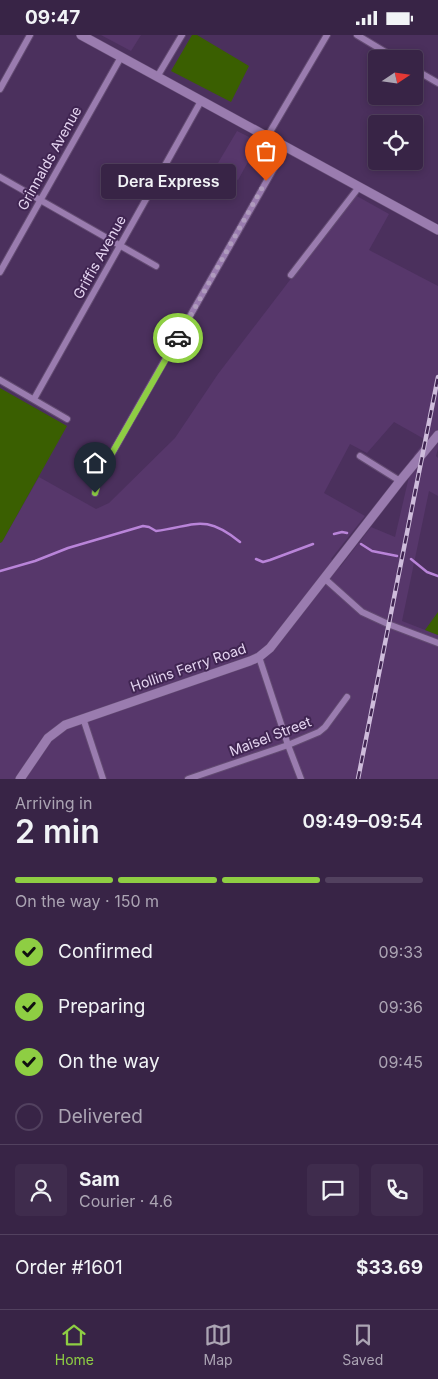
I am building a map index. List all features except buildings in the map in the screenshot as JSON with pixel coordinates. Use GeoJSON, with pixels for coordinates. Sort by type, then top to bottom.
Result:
{"type":"FeatureCollection","features":[{"type":"Feature","properties":{"kind":"street"},"geometry":{"type":"LineString","coordinates":[[0,89],[30,35]]}},
{"type":"Feature","properties":{"kind":"street"},"geometry":{"type":"LineString","coordinates":[[82,35],[438,231]]}},
{"type":"Feature","properties":{"kind":"street"},"geometry":{"type":"LineString","coordinates":[[157,77],[182,35]]}},
{"type":"Feature","properties":{"kind":"street"},"geometry":{"type":"LineString","coordinates":[[267,137],[327,35]]}},
{"type":"Feature","properties":{"kind":"street"},"geometry":{"type":"LineString","coordinates":[[357,35],[382,50]]}},
{"type":"Feature","properties":{"kind":"street","name":"Grinnalds Avenue"},"geometry":{"type":"LineString","coordinates":[[0,272],[121,57]]}},
{"type":"Feature","properties":{"kind":"street"},"geometry":{"type":"LineString","coordinates":[[423,74],[438,83]]}},
{"type":"Feature","properties":{"kind":"street","name":"Griffis Avenue"},"geometry":{"type":"LineString","coordinates":[[34,399],[201,101]]}},
{"type":"Feature","properties":{"kind":"street"},"geometry":{"type":"LineString","coordinates":[[95,493],[103,469],[286,147]]}},
{"type":"Feature","properties":{"kind":"street"},"geometry":{"type":"LineString","coordinates":[[0,177],[156,266]]}},
{"type":"Feature","properties":{"kind":"street"},"geometry":{"type":"LineString","coordinates":[[291,275],[359,187]]}},
{"type":"Feature","properties":{"kind":"street"},"geometry":{"type":"LineString","coordinates":[[0,380],[67,419]]}},
{"type":"Feature","properties":{"kind":"street","name":"Hollins Ferry Road"},"geometry":{"type":"LineString","coordinates":[[20,779],[48,738],[64,725],[260,657],[270,648],[438,435]]}},
{"type":"Feature","properties":{"kind":"street"},"geometry":{"type":"LineString","coordinates":[[360,456],[400,481]]}},
{"type":"Feature","properties":{"kind":"street"},"geometry":{"type":"LineString","coordinates":[[324,578],[362,613],[438,643]]}},
{"type":"Feature","properties":{"kind":"street"},"geometry":{"type":"LineString","coordinates":[[260,657],[301,779]]}},
{"type":"Feature","properties":{"kind":"street","name":"Maisel Street"},"geometry":{"type":"LineString","coordinates":[[188,779],[288,745],[319,732],[325,727],[347,697]]}},
{"type":"Feature","properties":{"kind":"street"},"geometry":{"type":"LineString","coordinates":[[83,718],[103,779]]}},
{"type":"Feature","properties":{"kind":"shaded area"},"geometry":{"type":"Polygon","coordinates":[[[101,35],[141,35],[131,51],[101,35]]]}},
{"type":"Feature","properties":{"kind":"shaded area"},"geometry":{"type":"Polygon","coordinates":[[[237,131],[259,142],[238,180],[215,168],[237,131]]]}},
{"type":"Feature","properties":{"kind":"shaded area"},"geometry":{"type":"Polygon","coordinates":[[[355,195],[389,214],[369,250],[438,286],[438,449],[436,456],[438,458],[438,496],[429,491],[402,621],[438,635],[438,779],[0,779],[0,543],[39,477],[96,509],[109,503],[175,438],[218,374],[355,195]],[[394,422],[367,453],[350,444],[324,493],[365,516],[331,559],[340,567],[371,527],[395,537],[414,455],[426,440],[394,422]]]}},
{"type":"Feature","properties":{"kind":"green space"},"geometry":{"type":"Polygon","coordinates":[[[192,35],[197,35],[249,66],[231,102],[171,71],[192,35]]]}},
{"type":"Feature","properties":{"kind":"green space"},"geometry":{"type":"Polygon","coordinates":[[[0,388],[67,426],[0,543],[0,388]]]}},
{"type":"Feature","properties":{"kind":"green space"},"geometry":{"type":"Polygon","coordinates":[[[438,612],[438,635],[425,630],[438,612]]]}},
{"type":"Feature","properties":{"kind":"waterway"},"geometry":{"type":"LineString","coordinates":[[0,571],[35,561],[68,548],[143,526],[156,531],[208,524],[228,533],[240,542]]}},
{"type":"Feature","properties":{"kind":"waterway"},"geometry":{"type":"LineString","coordinates":[[334,534],[347,533]]}},
{"type":"Feature","properties":{"kind":"waterway"},"geometry":{"type":"LineString","coordinates":[[256,559],[263,562],[313,544]]}},
{"type":"Feature","properties":{"kind":"waterway"},"geometry":{"type":"LineString","coordinates":[[361,544],[372,551],[397,556]]}},
{"type":"Feature","properties":{"kind":"waterway"},"geometry":{"type":"LineString","coordinates":[[411,559],[427,572],[438,576]]}},
{"type":"Feature","properties":{"kind":"railway"},"geometry":{"type":"LineString","coordinates":[[358,779],[438,377]]}},
{"type":"Feature","properties":{"kind":"way so far"},"geometry":{"type":"LineString","coordinates":[[178,338],[266,181]]}},
{"type":"Feature","properties":{"kind":"place","name":"Dera Express"},"geometry":{"type":"Point","coordinates":[266,181]}},
{"type":"Feature","properties":{"kind":"route"},"geometry":{"type":"LineString","coordinates":[[95,493],[97,482],[103,469],[178,338]]}}]}
